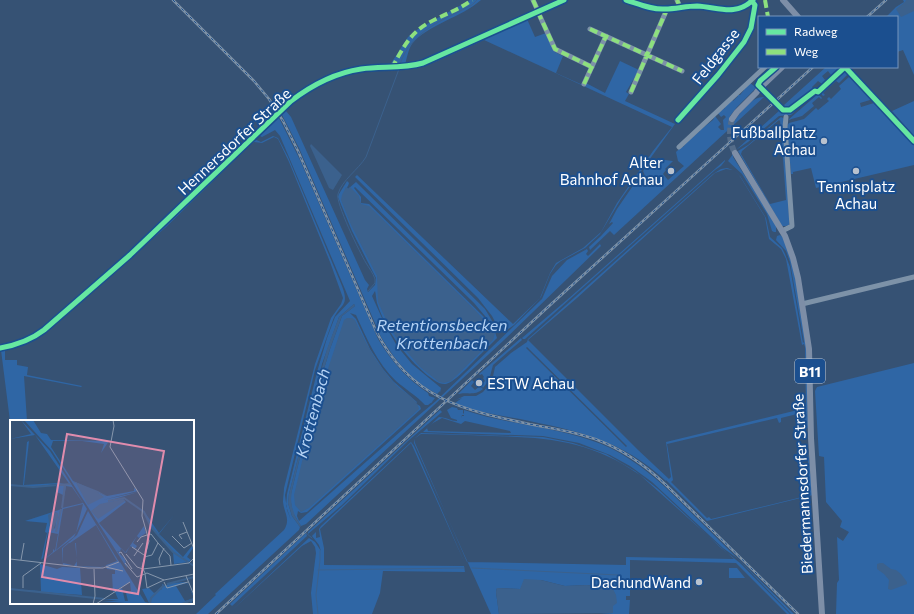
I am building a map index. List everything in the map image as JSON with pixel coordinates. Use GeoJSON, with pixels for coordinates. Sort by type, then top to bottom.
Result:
{"type":"FeatureCollection","features":[{"type":"Feature","properties":{"kind":"main road"},"geometry":{"type":"LineString","coordinates":[[783,0],[797,16]]}},
{"type":"Feature","properties":{"kind":"main road"},"geometry":{"type":"LineString","coordinates":[[732,119],[738,110],[781,68]]}},
{"type":"Feature","properties":{"kind":"main road"},"geometry":{"type":"LineString","coordinates":[[756,93],[761,92],[786,68]]}},
{"type":"Feature","properties":{"kind":"main road","name":"B11"},"geometry":{"type":"LineString","coordinates":[[735,153],[782,231]]}},
{"type":"Feature","properties":{"kind":"main road","name":"Biedermannsdorfer Straße"},"geometry":{"type":"LineString","coordinates":[[782,231],[794,261],[809,347],[812,438],[822,614]]}},
{"type":"Feature","properties":{"kind":"street"},"geometry":{"type":"LineString","coordinates":[[534,0],[555,49],[592,66]]}},
{"type":"Feature","properties":{"kind":"street","name":"Hennersdorfer Straße"},"geometry":{"type":"LineString","coordinates":[[0,348],[24,342],[44,330],[130,255],[291,101],[310,87],[330,77],[360,69],[396,68],[423,63],[564,0]]}},
{"type":"Feature","properties":{"kind":"street"},"geometry":{"type":"LineString","coordinates":[[626,0],[647,7],[667,9],[697,6],[727,10],[739,9],[746,6],[752,0]]}},
{"type":"Feature","properties":{"kind":"street"},"geometry":{"type":"LineString","coordinates":[[677,0],[680,7]]}},
{"type":"Feature","properties":{"kind":"street","name":"Feldgasse"},"geometry":{"type":"LineString","coordinates":[[678,120],[744,42],[752,22],[755,5],[752,0]]}},
{"type":"Feature","properties":{"kind":"street"},"geometry":{"type":"LineString","coordinates":[[631,92],[667,9]]}},
{"type":"Feature","properties":{"kind":"street"},"geometry":{"type":"LineString","coordinates":[[590,29],[682,71]]}},
{"type":"Feature","properties":{"kind":"street"},"geometry":{"type":"LineString","coordinates":[[584,84],[606,36]]}},
{"type":"Feature","properties":{"kind":"street"},"geometry":{"type":"LineString","coordinates":[[679,147],[764,68]]}},
{"type":"Feature","properties":{"kind":"street"},"geometry":{"type":"LineString","coordinates":[[846,68],[914,141]]}},
{"type":"Feature","properties":{"kind":"street"},"geometry":{"type":"LineString","coordinates":[[782,231],[792,226],[787,172],[786,120]]}},
{"type":"Feature","properties":{"kind":"street"},"geometry":{"type":"LineString","coordinates":[[802,304],[914,278]]}},
{"type":"Feature","properties":{"kind":"shaded area"},"geometry":{"type":"Polygon","coordinates":[[[470,0],[481,0],[418,37],[411,46],[405,65],[390,65],[408,37],[418,29],[470,0]]]}},
{"type":"Feature","properties":{"kind":"shaded area"},"geometry":{"type":"Polygon","coordinates":[[[903,0],[914,0],[914,75],[903,50],[898,52],[898,16],[887,16],[896,7],[904,2],[903,0]]]}},
{"type":"Feature","properties":{"kind":"shaded area"},"geometry":{"type":"Polygon","coordinates":[[[527,19],[535,37],[546,33],[555,52],[563,56],[556,73],[585,86],[586,83],[605,93],[620,61],[639,70],[626,92],[629,94],[625,101],[675,124],[621,199],[600,234],[585,248],[556,265],[550,274],[541,297],[514,325],[504,332],[500,331],[492,316],[478,298],[355,177],[357,175],[513,324],[540,298],[550,273],[556,263],[583,248],[601,232],[617,203],[653,151],[672,127],[484,40],[435,62],[404,70],[527,19]]]}},
{"type":"Feature","properties":{"kind":"shaded area"},"geometry":{"type":"Polygon","coordinates":[[[825,68],[842,68],[831,79],[829,77],[831,75],[828,71],[822,76],[825,80],[828,78],[830,79],[822,84],[818,81],[812,87],[814,90],[791,107],[786,107],[784,105],[825,68]]]}},
{"type":"Feature","properties":{"kind":"shaded area"},"geometry":{"type":"Polygon","coordinates":[[[844,70],[848,74],[839,83],[836,81],[823,93],[825,95],[823,96],[820,92],[844,70]]]}},
{"type":"Feature","properties":{"kind":"shaded area"},"geometry":{"type":"Polygon","coordinates":[[[851,77],[871,97],[870,100],[860,103],[861,107],[874,103],[875,105],[876,104],[914,145],[914,165],[816,188],[811,168],[793,172],[793,174],[791,174],[787,126],[789,123],[804,119],[816,108],[818,110],[829,101],[827,99],[829,97],[831,99],[841,89],[839,86],[851,77]]]}},
{"type":"Feature","properties":{"kind":"shaded area"},"geometry":{"type":"Polygon","coordinates":[[[750,83],[754,86],[756,85],[757,87],[737,107],[730,116],[731,118],[735,120],[751,102],[755,99],[764,97],[614,235],[610,231],[590,250],[589,247],[613,223],[612,222],[609,224],[617,209],[641,174],[646,178],[643,171],[649,163],[665,160],[673,161],[665,169],[666,170],[663,174],[668,180],[684,166],[678,161],[676,152],[713,120],[715,116],[721,124],[718,127],[721,130],[724,130],[723,120],[726,117],[724,115],[721,117],[718,113],[738,95],[740,95],[750,83]]]}},
{"type":"Feature","properties":{"kind":"shaded area"},"geometry":{"type":"Polygon","coordinates":[[[815,93],[791,115],[779,116],[736,150],[780,110],[784,112],[793,111],[815,93]]]}},
{"type":"Feature","properties":{"kind":"shaded area"},"geometry":{"type":"Polygon","coordinates":[[[818,94],[822,98],[821,99],[819,97],[812,103],[814,106],[802,116],[788,120],[818,94]]]}},
{"type":"Feature","properties":{"kind":"shaded area"},"geometry":{"type":"Polygon","coordinates":[[[914,101],[914,136],[892,111],[914,101]]]}},
{"type":"Feature","properties":{"kind":"shaded area","name":"Retentionsbecken Krottenbach"},"geometry":{"type":"Polygon","coordinates":[[[286,111],[291,117],[365,280],[369,285],[367,289],[368,292],[375,285],[376,278],[352,231],[338,197],[347,181],[349,183],[347,187],[348,189],[356,182],[485,309],[491,319],[496,329],[474,303],[355,187],[354,188],[361,197],[361,203],[369,204],[485,318],[495,332],[497,338],[489,346],[486,346],[485,350],[466,369],[450,382],[441,384],[419,368],[397,342],[381,313],[377,303],[375,291],[372,296],[386,327],[397,346],[412,364],[441,388],[440,393],[440,391],[437,394],[428,389],[412,377],[392,354],[381,337],[299,148],[281,113],[286,111]]]}},
{"type":"Feature","properties":{"kind":"shaded area"},"geometry":{"type":"Polygon","coordinates":[[[278,116],[300,160],[378,339],[388,355],[400,369],[413,382],[428,393],[429,396],[435,398],[428,405],[425,405],[389,374],[368,342],[356,315],[350,313],[356,319],[370,349],[383,369],[393,381],[418,403],[413,401],[420,406],[421,409],[307,512],[301,513],[298,511],[297,516],[299,521],[436,401],[542,299],[552,276],[567,260],[587,249],[588,251],[586,254],[588,256],[600,244],[601,246],[503,341],[306,524],[301,526],[293,513],[291,494],[301,453],[309,434],[315,402],[330,349],[342,316],[355,306],[354,304],[339,317],[322,364],[307,431],[300,450],[289,494],[288,503],[292,516],[300,527],[299,530],[208,614],[196,614],[216,595],[215,594],[284,530],[286,526],[287,519],[283,502],[284,488],[315,364],[331,318],[341,304],[343,298],[330,262],[278,139],[274,137],[262,143],[254,142],[251,144],[166,227],[35,339],[254,139],[261,142],[273,136],[278,138],[288,157],[342,286],[345,298],[345,302],[343,304],[333,320],[315,370],[285,495],[286,504],[287,494],[317,372],[327,338],[335,317],[350,301],[280,136],[275,130],[262,137],[260,136],[260,133],[278,116]]]}},
{"type":"Feature","properties":{"kind":"shaded area"},"geometry":{"type":"Polygon","coordinates":[[[781,117],[785,119],[789,225],[782,226],[738,151],[748,145],[781,117]],[[779,120],[742,151],[741,154],[770,204],[786,200],[779,120]]]}},
{"type":"Feature","properties":{"kind":"shaded area"},"geometry":{"type":"Polygon","coordinates":[[[733,154],[733,157],[776,225],[776,232],[772,231],[767,214],[742,174],[728,161],[733,154]]]}},
{"type":"Feature","properties":{"kind":"shaded area"},"geometry":{"type":"Polygon","coordinates":[[[725,160],[721,166],[525,339],[522,338],[568,299],[725,160]]]}},
{"type":"Feature","properties":{"kind":"shaded area"},"geometry":{"type":"Polygon","coordinates":[[[727,168],[733,170],[726,169],[715,173],[577,298],[528,340],[669,479],[671,477],[666,442],[806,408],[805,347],[804,344],[802,345],[786,259],[781,249],[769,239],[765,217],[739,175],[766,218],[770,237],[782,248],[790,267],[803,343],[790,262],[786,251],[776,240],[777,236],[780,235],[783,237],[792,259],[807,343],[808,427],[805,431],[801,413],[781,418],[781,422],[779,423],[777,418],[667,444],[673,480],[671,482],[707,518],[709,517],[711,519],[802,497],[800,482],[809,479],[807,442],[813,495],[707,521],[666,480],[632,455],[615,446],[598,439],[561,428],[479,411],[455,403],[462,398],[456,400],[464,396],[476,396],[483,392],[492,381],[495,367],[527,342],[528,339],[713,174],[721,169],[727,168]],[[527,347],[526,348],[626,447],[627,446],[527,347]]]}},
{"type":"Feature","properties":{"kind":"shaded area"},"geometry":{"type":"Polygon","coordinates":[[[521,338],[522,340],[493,365],[489,380],[483,388],[481,385],[485,381],[483,378],[484,377],[482,374],[479,374],[521,338]]]}},
{"type":"Feature","properties":{"kind":"shaded area"},"geometry":{"type":"Polygon","coordinates":[[[5,349],[5,360],[17,360],[17,365],[28,367],[27,375],[82,386],[24,376],[27,420],[10,421],[1,350],[5,349]]]}},
{"type":"Feature","properties":{"kind":"shaded area"},"geometry":{"type":"Polygon","coordinates":[[[914,363],[914,614],[836,614],[837,583],[839,580],[837,537],[843,541],[849,532],[840,527],[842,521],[826,502],[824,457],[819,456],[815,391],[817,387],[914,363]]]}},
{"type":"Feature","properties":{"kind":"shaded area"},"geometry":{"type":"Polygon","coordinates":[[[472,380],[474,382],[471,386],[475,390],[480,386],[483,389],[474,393],[458,394],[472,380]]]}},
{"type":"Feature","properties":{"kind":"shaded area"},"geometry":{"type":"Polygon","coordinates":[[[452,407],[457,408],[458,410],[463,410],[464,414],[464,410],[495,419],[574,435],[611,448],[630,459],[665,487],[794,614],[791,614],[737,558],[723,548],[652,482],[630,466],[610,455],[579,443],[543,436],[423,432],[427,428],[428,431],[511,433],[510,431],[465,421],[461,424],[442,418],[429,426],[439,417],[457,421],[451,418],[447,410],[452,407]]]}},
{"type":"Feature","properties":{"kind":"shaded area"},"geometry":{"type":"Polygon","coordinates":[[[440,410],[442,412],[408,441],[342,505],[308,534],[308,532],[440,410]]]}},
{"type":"Feature","properties":{"kind":"shaded area"},"geometry":{"type":"Polygon","coordinates":[[[421,433],[543,437],[573,443],[606,454],[635,471],[658,489],[707,535],[640,475],[622,464],[587,448],[569,443],[532,438],[421,434],[414,439],[421,433]]]}},
{"type":"Feature","properties":{"kind":"shaded area"},"geometry":{"type":"Polygon","coordinates":[[[414,439],[448,518],[414,443],[414,439]]]}},
{"type":"Feature","properties":{"kind":"shaded area"},"geometry":{"type":"Polygon","coordinates":[[[411,442],[466,566],[411,443],[320,529],[324,548],[324,565],[464,566],[465,572],[383,571],[380,593],[372,614],[313,614],[311,593],[316,553],[315,547],[311,541],[302,546],[228,614],[309,538],[315,542],[321,551],[319,545],[312,536],[316,532],[316,538],[320,537],[319,529],[321,526],[411,442]]]}},
{"type":"Feature","properties":{"kind":"shaded area"},"geometry":{"type":"Polygon","coordinates":[[[306,533],[307,536],[232,606],[230,604],[306,533]]]}},
{"type":"Feature","properties":{"kind":"shaded area"},"geometry":{"type":"Polygon","coordinates":[[[727,553],[740,563],[790,614],[787,614],[736,563],[630,560],[630,596],[626,596],[626,600],[630,600],[629,614],[599,614],[613,613],[602,587],[587,585],[565,586],[541,580],[520,589],[497,588],[496,592],[499,614],[491,614],[468,562],[626,565],[626,557],[734,559],[727,553]]]}},
{"type":"Feature","properties":{"kind":"shaded area"},"geometry":{"type":"Polygon","coordinates":[[[729,568],[737,568],[745,578],[729,578],[729,568]]]}},
{"type":"Feature","properties":{"kind":"water"},"geometry":{"type":"Polygon","coordinates":[[[906,0],[914,0],[914,11],[901,17],[896,9],[906,0]]]}},
{"type":"Feature","properties":{"kind":"water"},"geometry":{"type":"Polygon","coordinates":[[[311,144],[342,175],[333,190],[329,188],[310,146],[311,144]]]}},
{"type":"Feature","properties":{"kind":"water","name":"Retentionsbecken Krottenbach"},"geometry":{"type":"Polygon","coordinates":[[[346,187],[348,189],[350,187],[359,196],[361,204],[369,206],[476,311],[495,333],[493,340],[451,381],[444,383],[439,382],[420,367],[401,345],[389,326],[378,302],[377,276],[351,225],[341,200],[346,187]]]}},
{"type":"Feature","properties":{"kind":"water"},"geometry":{"type":"Polygon","coordinates":[[[354,304],[355,306],[342,316],[330,349],[315,402],[309,434],[301,453],[292,490],[292,507],[301,526],[300,527],[292,516],[288,503],[289,494],[300,450],[307,431],[312,403],[327,349],[339,317],[354,304]]]}},
{"type":"Feature","properties":{"kind":"water"},"geometry":{"type":"Polygon","coordinates":[[[347,318],[352,318],[355,320],[378,362],[396,385],[416,402],[419,409],[309,508],[301,512],[295,505],[294,495],[305,449],[312,434],[319,403],[323,394],[323,384],[344,320],[347,318]]]}},
{"type":"Feature","properties":{"kind":"water"},"geometry":{"type":"Polygon","coordinates":[[[883,563],[891,569],[896,570],[901,574],[907,584],[891,590],[888,589],[889,580],[877,569],[877,564],[883,563]]]}},
{"type":"Feature","properties":{"kind":"water"},"geometry":{"type":"Polygon","coordinates":[[[524,579],[541,580],[565,586],[587,585],[602,587],[610,583],[616,595],[617,603],[613,606],[613,613],[499,614],[496,592],[497,588],[520,589],[524,579]]]}},
{"type":"Feature","properties":{"kind":"waterway","name":"Krottenbach"},"geometry":{"type":"LineString","coordinates":[[400,64],[405,53],[420,35],[439,22],[472,5],[477,0]]}},
{"type":"Feature","properties":{"kind":"waterway","name":"Krottenbach"},"geometry":{"type":"LineString","coordinates":[[368,291],[375,283],[375,279],[349,228],[340,207],[338,194],[343,184],[366,157],[399,69]]}},
{"type":"Feature","properties":{"kind":"waterway","name":"Krottenbach"},"geometry":{"type":"LineString","coordinates":[[306,533],[312,538]]}},
{"type":"Feature","properties":{"kind":"waterway","name":"Krottenbach"},"geometry":{"type":"LineString","coordinates":[[318,614],[316,595],[320,551]]}},
{"type":"Feature","properties":{"kind":"waterway"},"geometry":{"type":"LineString","coordinates":[[318,570],[464,568]]}},
{"type":"Feature","properties":{"kind":"waterway"},"geometry":{"type":"LineString","coordinates":[[472,568],[618,575]]}},
{"type":"Feature","properties":{"kind":"tunnel"},"geometry":{"type":"LineString","coordinates":[[732,119],[730,136],[735,153]]}},
{"type":"Feature","properties":{"kind":"railway"},"geometry":{"type":"LineString","coordinates":[[173,0],[254,81],[269,99],[283,121],[298,151],[376,331],[390,355],[407,374],[444,400],[489,415],[595,439],[624,453],[641,464],[666,485],[798,614]]}},
{"type":"Feature","properties":{"kind":"railway"},"geometry":{"type":"LineString","coordinates":[[868,16],[886,0]]}},
{"type":"Feature","properties":{"kind":"railway"},"geometry":{"type":"LineString","coordinates":[[216,614],[548,307],[812,68]]}},
{"type":"Feature","properties":{"kind":"marked path"},"geometry":{"type":"LineString","coordinates":[[392,68],[406,44],[417,31],[430,22],[472,0]]}},
{"type":"Feature","properties":{"kind":"marked path"},"geometry":{"type":"LineString","coordinates":[[533,0],[538,11]]}},
{"type":"Feature","properties":{"kind":"marked path"},"geometry":{"type":"LineString","coordinates":[[677,0],[680,7]]}},
{"type":"Feature","properties":{"kind":"marked path"},"geometry":{"type":"LineString","coordinates":[[765,0],[768,16]]}},
{"type":"Feature","properties":{"kind":"marked path"},"geometry":{"type":"LineString","coordinates":[[631,92],[667,9]]}},
{"type":"Feature","properties":{"kind":"marked path"},"geometry":{"type":"LineString","coordinates":[[538,12],[555,49],[592,67]]}},
{"type":"Feature","properties":{"kind":"marked path"},"geometry":{"type":"LineString","coordinates":[[590,29],[682,71]]}},
{"type":"Feature","properties":{"kind":"marked path"},"geometry":{"type":"LineString","coordinates":[[584,84],[606,36]]}},
{"type":"Feature","properties":{"kind":"cycle path"},"geometry":{"type":"LineString","coordinates":[[0,348],[24,342],[44,330],[130,255],[291,101],[307,90],[324,80],[342,73],[369,68],[407,66],[423,63],[564,0]]}},
{"type":"Feature","properties":{"kind":"cycle path"},"geometry":{"type":"LineString","coordinates":[[626,0],[655,9],[697,6],[726,10],[740,8],[753,0]]}},
{"type":"Feature","properties":{"kind":"cycle path"},"geometry":{"type":"LineString","coordinates":[[678,120],[718,75],[744,42],[751,28],[755,5],[751,0]]}},
{"type":"Feature","properties":{"kind":"cycle path"},"geometry":{"type":"LineString","coordinates":[[775,68],[760,81],[758,85],[783,110],[790,110],[815,91],[818,92],[844,68]]}},
{"type":"Feature","properties":{"kind":"cycle path"},"geometry":{"type":"LineString","coordinates":[[846,68],[914,141]]}},
{"type":"Feature","properties":{"kind":"place","name":"Fußballplatz Achau"},"geometry":{"type":"Point","coordinates":[824,141]}},
{"type":"Feature","properties":{"kind":"place","name":"Alter Bahnhof Achau"},"geometry":{"type":"Point","coordinates":[671,171]}},
{"type":"Feature","properties":{"kind":"place","name":"Tennisplatz Achau"},"geometry":{"type":"Point","coordinates":[856,171]}},
{"type":"Feature","properties":{"kind":"place","name":"ESTW Achau"},"geometry":{"type":"Point","coordinates":[479,383]}},
{"type":"Feature","properties":{"kind":"place","name":"DachundWand"},"geometry":{"type":"Point","coordinates":[699,582]}}]}
